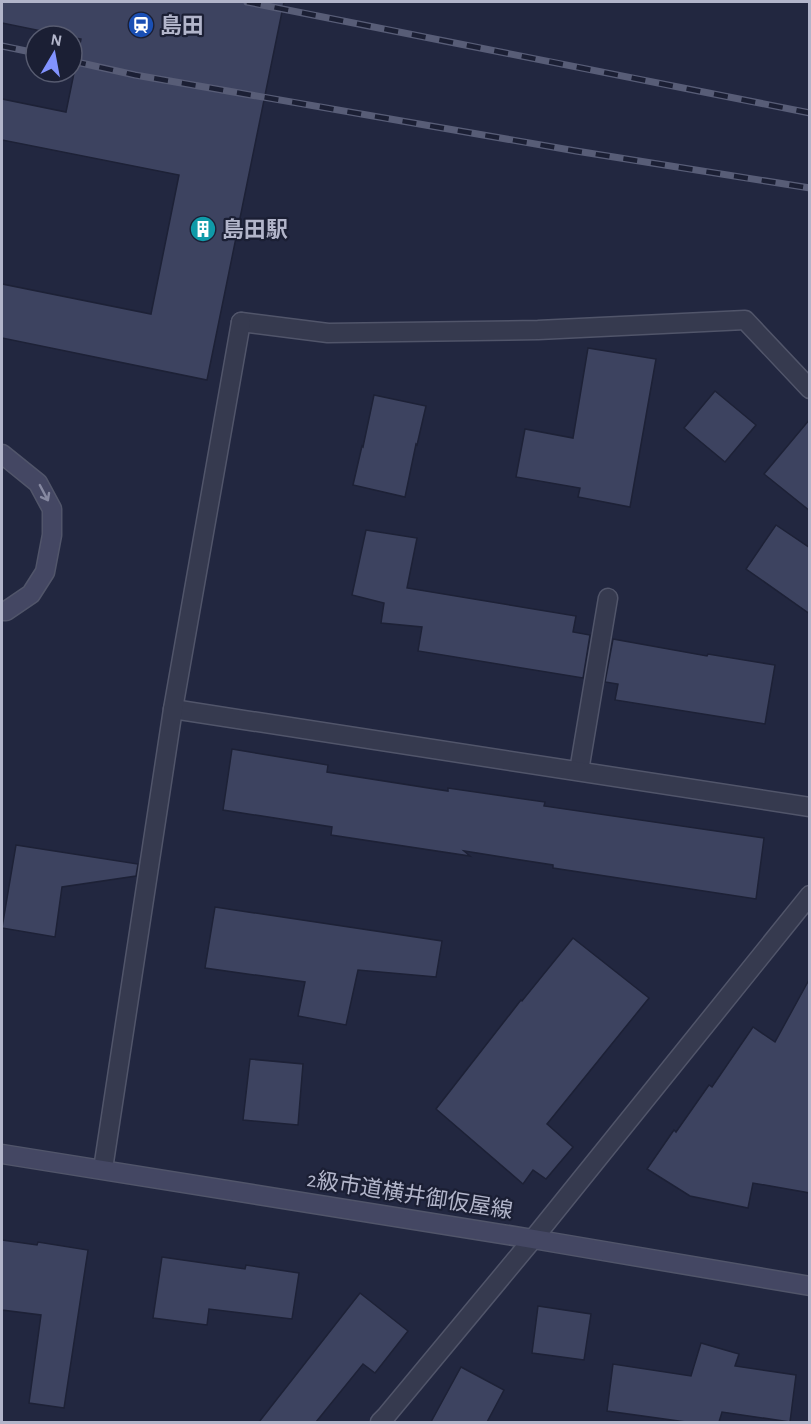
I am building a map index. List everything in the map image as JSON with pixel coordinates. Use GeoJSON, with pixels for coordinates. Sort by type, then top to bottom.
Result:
{"type":"FeatureCollection","features":[{"type":"Feature","properties":{"kind":"street"},"geometry":{"type":"LineString","coordinates":[[103,1169],[173,709],[241,322],[328,333],[538,330],[745,320],[810,389]]}},
{"type":"Feature","properties":{"kind":"street"},"geometry":{"type":"LineString","coordinates":[[2,454],[38,483],[52,509],[52,535],[45,572],[32,594],[6,611],[2,611]]}},
{"type":"Feature","properties":{"kind":"street"},"geometry":{"type":"LineString","coordinates":[[579,771],[608,598]]}},
{"type":"Feature","properties":{"kind":"street"},"geometry":{"type":"LineString","coordinates":[[173,709],[810,807]]}},
{"type":"Feature","properties":{"kind":"street"},"geometry":{"type":"LineString","coordinates":[[380,1422],[533,1239],[810,895]]}},
{"type":"Feature","properties":{"kind":"street","name":"2級市道横井御仮屋線"},"geometry":{"type":"LineString","coordinates":[[2,1154],[810,1286]]}},
{"type":"Feature","properties":{"kind":"building","name":"島田駅"},"geometry":{"type":"Polygon","coordinates":[[[2,2],[284,2],[207,380],[2,338],[2,284],[151,314],[179,175],[2,140],[2,99],[66,112],[72,84],[84,84],[84,24],[24,24],[24,27],[2,23],[2,2]]]}},
{"type":"Feature","properties":{"kind":"building"},"geometry":{"type":"Polygon","coordinates":[[[588,348],[656,359],[630,507],[578,497],[580,488],[516,477],[525,429],[573,438],[588,348]]]}},
{"type":"Feature","properties":{"kind":"building"},"geometry":{"type":"Polygon","coordinates":[[[715,391],[756,425],[725,462],[684,428],[715,391]]]}},
{"type":"Feature","properties":{"kind":"building"},"geometry":{"type":"Polygon","coordinates":[[[374,395],[426,406],[405,497],[353,485],[374,395]]]}},
{"type":"Feature","properties":{"kind":"building"},"geometry":{"type":"Polygon","coordinates":[[[810,419],[810,511],[764,474],[810,419]]]}},
{"type":"Feature","properties":{"kind":"building"},"geometry":{"type":"Polygon","coordinates":[[[776,525],[810,548],[810,614],[746,569],[776,525]]]}},
{"type":"Feature","properties":{"kind":"building"},"geometry":{"type":"Polygon","coordinates":[[[366,530],[417,538],[407,588],[576,616],[573,632],[590,635],[583,678],[418,651],[422,627],[381,623],[384,603],[352,595],[366,530]]]}},
{"type":"Feature","properties":{"kind":"building"},"geometry":{"type":"Polygon","coordinates":[[[613,639],[707,656],[708,654],[775,665],[765,724],[615,700],[618,684],[605,682],[613,639]]]}},
{"type":"Feature","properties":{"kind":"building"},"geometry":{"type":"Polygon","coordinates":[[[232,749],[328,765],[327,772],[448,791],[448,788],[545,802],[544,806],[764,838],[756,899],[553,868],[553,865],[464,851],[470,856],[331,835],[332,827],[223,810],[232,749]]]}},
{"type":"Feature","properties":{"kind":"building"},"geometry":{"type":"Polygon","coordinates":[[[16,845],[138,864],[136,876],[62,887],[55,937],[2,928],[16,845]]]}},
{"type":"Feature","properties":{"kind":"building"},"geometry":{"type":"Polygon","coordinates":[[[215,907],[442,941],[436,977],[358,970],[346,1025],[298,1016],[305,982],[205,968],[215,907]]]}},
{"type":"Feature","properties":{"kind":"building"},"geometry":{"type":"Polygon","coordinates":[[[573,938],[649,998],[547,1124],[573,1147],[546,1179],[533,1170],[523,1184],[436,1109],[521,1000],[573,938]]]}},
{"type":"Feature","properties":{"kind":"building"},"geometry":{"type":"Polygon","coordinates":[[[810,978],[810,1193],[753,1183],[748,1208],[690,1196],[647,1169],[709,1085],[712,1087],[753,1027],[775,1042],[810,978]]]}},
{"type":"Feature","properties":{"kind":"building"},"geometry":{"type":"Polygon","coordinates":[[[250,1059],[303,1064],[298,1125],[243,1120],[250,1059]]]}},
{"type":"Feature","properties":{"kind":"building"},"geometry":{"type":"Polygon","coordinates":[[[2,1240],[37,1245],[38,1242],[88,1250],[64,1408],[29,1403],[41,1315],[2,1310],[2,1240]]]}},
{"type":"Feature","properties":{"kind":"building"},"geometry":{"type":"Polygon","coordinates":[[[162,1257],[245,1269],[246,1265],[299,1273],[292,1319],[209,1309],[207,1325],[153,1318],[162,1257]]]}},
{"type":"Feature","properties":{"kind":"building"},"geometry":{"type":"Polygon","coordinates":[[[360,1293],[408,1331],[375,1373],[363,1364],[316,1422],[259,1422],[360,1293]]]}},
{"type":"Feature","properties":{"kind":"building"},"geometry":{"type":"Polygon","coordinates":[[[538,1306],[591,1314],[584,1360],[532,1353],[538,1306]]]}},
{"type":"Feature","properties":{"kind":"building"},"geometry":{"type":"Polygon","coordinates":[[[701,1343],[739,1354],[735,1366],[796,1375],[790,1422],[722,1412],[719,1422],[686,1422],[607,1411],[613,1364],[691,1376],[701,1343]]]}},
{"type":"Feature","properties":{"kind":"building"},"geometry":{"type":"Polygon","coordinates":[[[461,1367],[504,1390],[487,1422],[431,1422],[461,1367]]]}},
{"type":"Feature","properties":{"kind":"railway"},"geometry":{"type":"LineString","coordinates":[[247,2],[810,113]]}},
{"type":"Feature","properties":{"kind":"railway"},"geometry":{"type":"LineString","coordinates":[[2,46],[24,51]]}},
{"type":"Feature","properties":{"kind":"railway"},"geometry":{"type":"LineString","coordinates":[[84,64],[135,75],[576,151],[810,188]]}},
{"type":"Feature","properties":{"kind":"place","name":"島田"},"geometry":{"type":"Point","coordinates":[141,25]}},
{"type":"Feature","properties":{"kind":"place","name":"島田駅"},"geometry":{"type":"Point","coordinates":[203,229]}}]}
